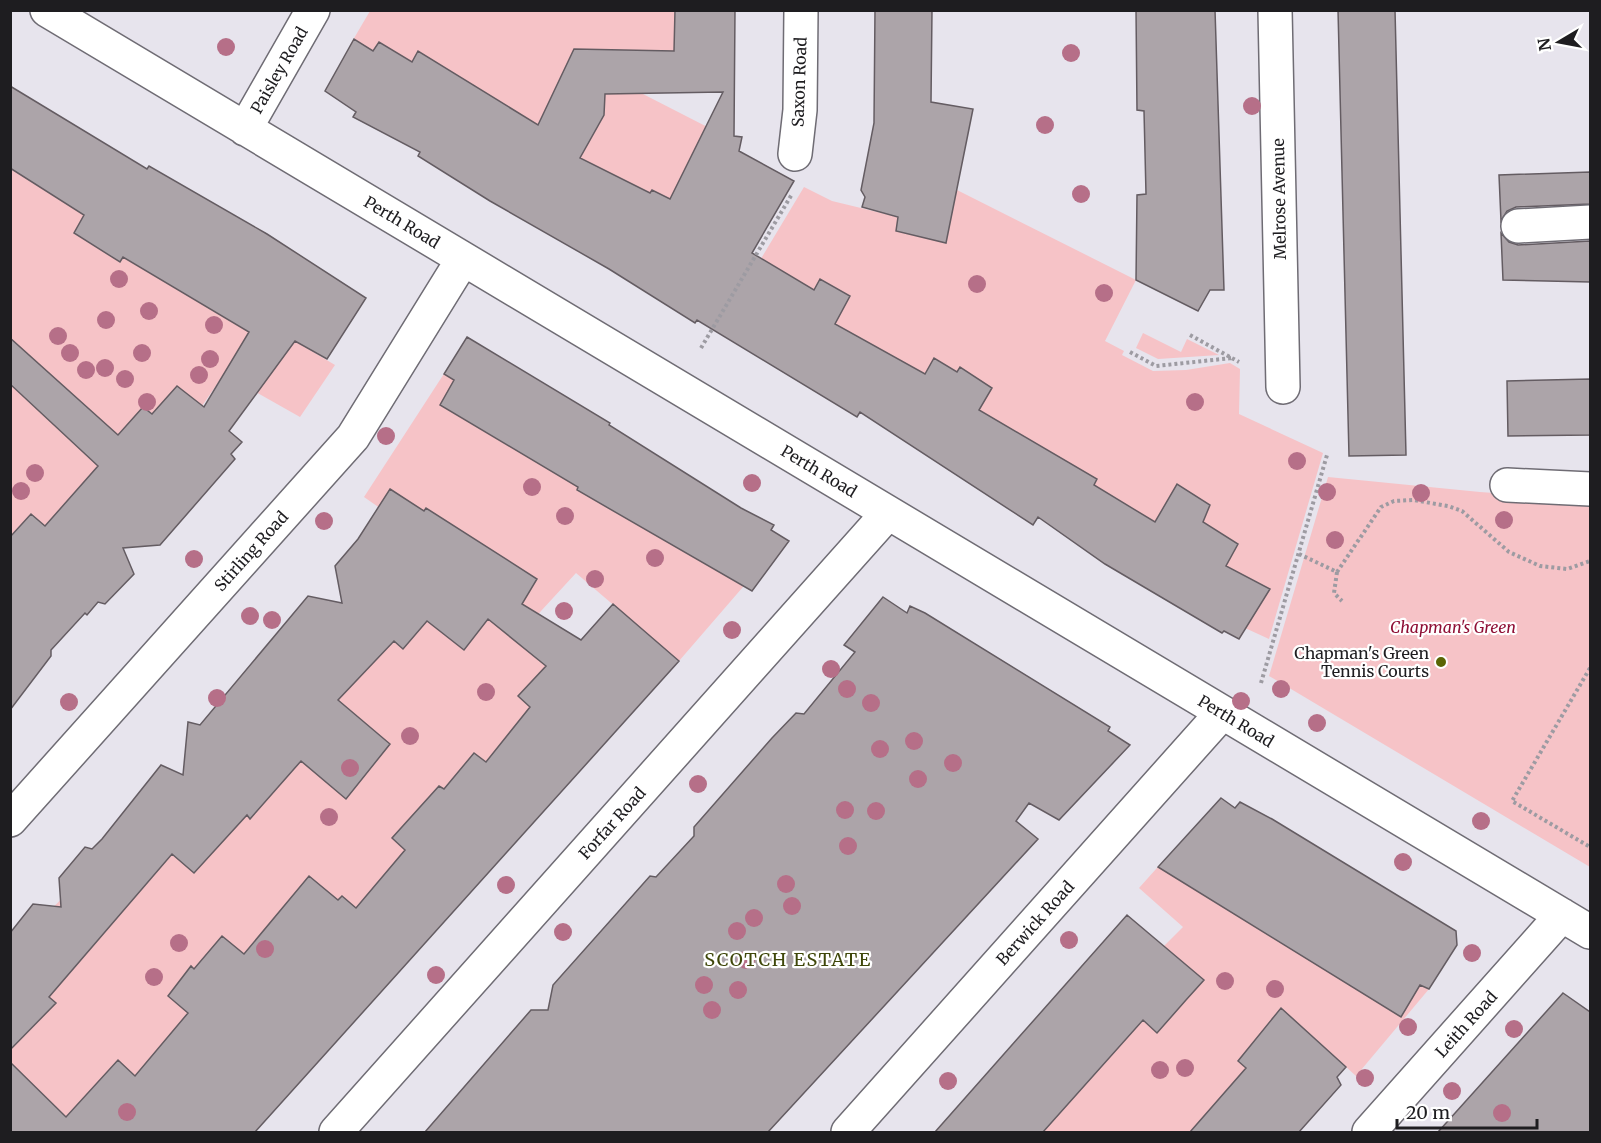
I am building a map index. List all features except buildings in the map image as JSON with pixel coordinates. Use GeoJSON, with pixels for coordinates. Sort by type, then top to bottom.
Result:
{"type":"FeatureCollection","features":[{"type":"Feature","properties":{"kind":"street","name":"Perth Road"},"geometry":{"type":"LineString","coordinates":[[47,10],[1590,932]]}},
{"type":"Feature","properties":{"kind":"street","name":"Paisley Road"},"geometry":{"type":"LineString","coordinates":[[245,129],[313,10]]}},
{"type":"Feature","properties":{"kind":"street","name":"Saxon Road"},"geometry":{"type":"LineString","coordinates":[[795,154],[800,110],[801,10]]}},
{"type":"Feature","properties":{"kind":"street","name":"Melrose Avenue"},"geometry":{"type":"LineString","coordinates":[[1275,10],[1283,387]]}},
{"type":"Feature","properties":{"kind":"street"},"geometry":{"type":"LineString","coordinates":[[1518,226],[1590,222]]}},
{"type":"Feature","properties":{"kind":"street","name":"Stirling Road"},"geometry":{"type":"LineString","coordinates":[[10,820],[353,437],[463,259]]}},
{"type":"Feature","properties":{"kind":"street"},"geometry":{"type":"LineString","coordinates":[[1507,485],[1590,489]]}},
{"type":"Feature","properties":{"kind":"street","name":"Forfar Road"},"geometry":{"type":"LineString","coordinates":[[336,1132],[888,513]]}},
{"type":"Feature","properties":{"kind":"street","name":"Berwick Road"},"geometry":{"type":"LineString","coordinates":[[848,1132],[1222,712]]}},
{"type":"Feature","properties":{"kind":"street","name":"Leith Road"},"geometry":{"type":"LineString","coordinates":[[1369,1132],[1562,915]]}},
{"type":"Feature","properties":{"kind":"path"},"geometry":{"type":"LineString","coordinates":[[701,348],[797,186]]}},
{"type":"Feature","properties":{"kind":"path"},"geometry":{"type":"LineString","coordinates":[[1190,335],[1239,362]]}},
{"type":"Feature","properties":{"kind":"path"},"geometry":{"type":"LineString","coordinates":[[1130,352],[1156,366],[1232,358]]}},
{"type":"Feature","properties":{"kind":"path"},"geometry":{"type":"LineString","coordinates":[[1261,683],[1327,456]]}},
{"type":"Feature","properties":{"kind":"path"},"geometry":{"type":"LineString","coordinates":[[1342,601],[1334,592],[1337,572],[1386,503],[1404,501],[1448,506],[1462,512],[1509,552],[1540,566],[1567,569],[1590,561]]}},
{"type":"Feature","properties":{"kind":"path"},"geometry":{"type":"LineString","coordinates":[[1299,554],[1337,572]]}},
{"type":"Feature","properties":{"kind":"path"},"geometry":{"type":"LineString","coordinates":[[1590,668],[1512,801],[1590,847]]}},
{"type":"Feature","properties":{"kind":"green space"},"geometry":{"type":"Polygon","coordinates":[[[370,11],[685,11],[684,51],[642,51],[641,93],[723,135],[739,151],[794,181],[737,278],[350,45],[370,11]]]}},
{"type":"Feature","properties":{"kind":"green space"},"geometry":{"type":"Polygon","coordinates":[[[10,159],[85,215],[335,365],[300,417],[224,374],[202,406],[193,398],[11,594],[10,159]]]}},
{"type":"Feature","properties":{"kind":"green space"},"geometry":{"type":"Polygon","coordinates":[[[804,187],[832,201],[898,217],[929,239],[946,191],[957,190],[1136,280],[1105,341],[1124,351],[1122,355],[1153,371],[1186,370],[1230,363],[1240,369],[1239,414],[1323,453],[1269,639],[1245,628],[1116,498],[744,287],[804,187]]]}},
{"type":"Feature","properties":{"kind":"green space"},"geometry":{"type":"Polygon","coordinates":[[[1143,333],[1181,352],[1187,339],[1219,355],[1158,359],[1136,348],[1143,333]]]}},
{"type":"Feature","properties":{"kind":"green space"},"geometry":{"type":"Polygon","coordinates":[[[449,366],[749,580],[679,661],[576,573],[518,636],[561,676],[551,686],[538,675],[519,696],[531,707],[525,729],[167,1132],[70,1132],[11,1067],[11,950],[420,536],[364,497],[449,366]]]}},
{"type":"Feature","properties":{"kind":"green space","name":"Chapman's Green"},"geometry":{"type":"Polygon","coordinates":[[[1328,477],[1590,500],[1590,867],[1269,676],[1328,477]]]}},
{"type":"Feature","properties":{"kind":"green space"},"geometry":{"type":"Polygon","coordinates":[[[1165,859],[1229,860],[1429,989],[1356,1076],[1310,1034],[1219,1132],[1007,1132],[1164,946],[1183,927],[1139,888],[1165,859]]]}},
{"type":"Feature","properties":{"kind":"place","name":"Chapman's Green Tennis Courts"},"geometry":{"type":"Point","coordinates":[1441,662]}},
{"type":"Feature","properties":{"kind":"district","name":"SCOTCH ESTATE"},"geometry":{"type":"Point","coordinates":[788,959]}}]}
